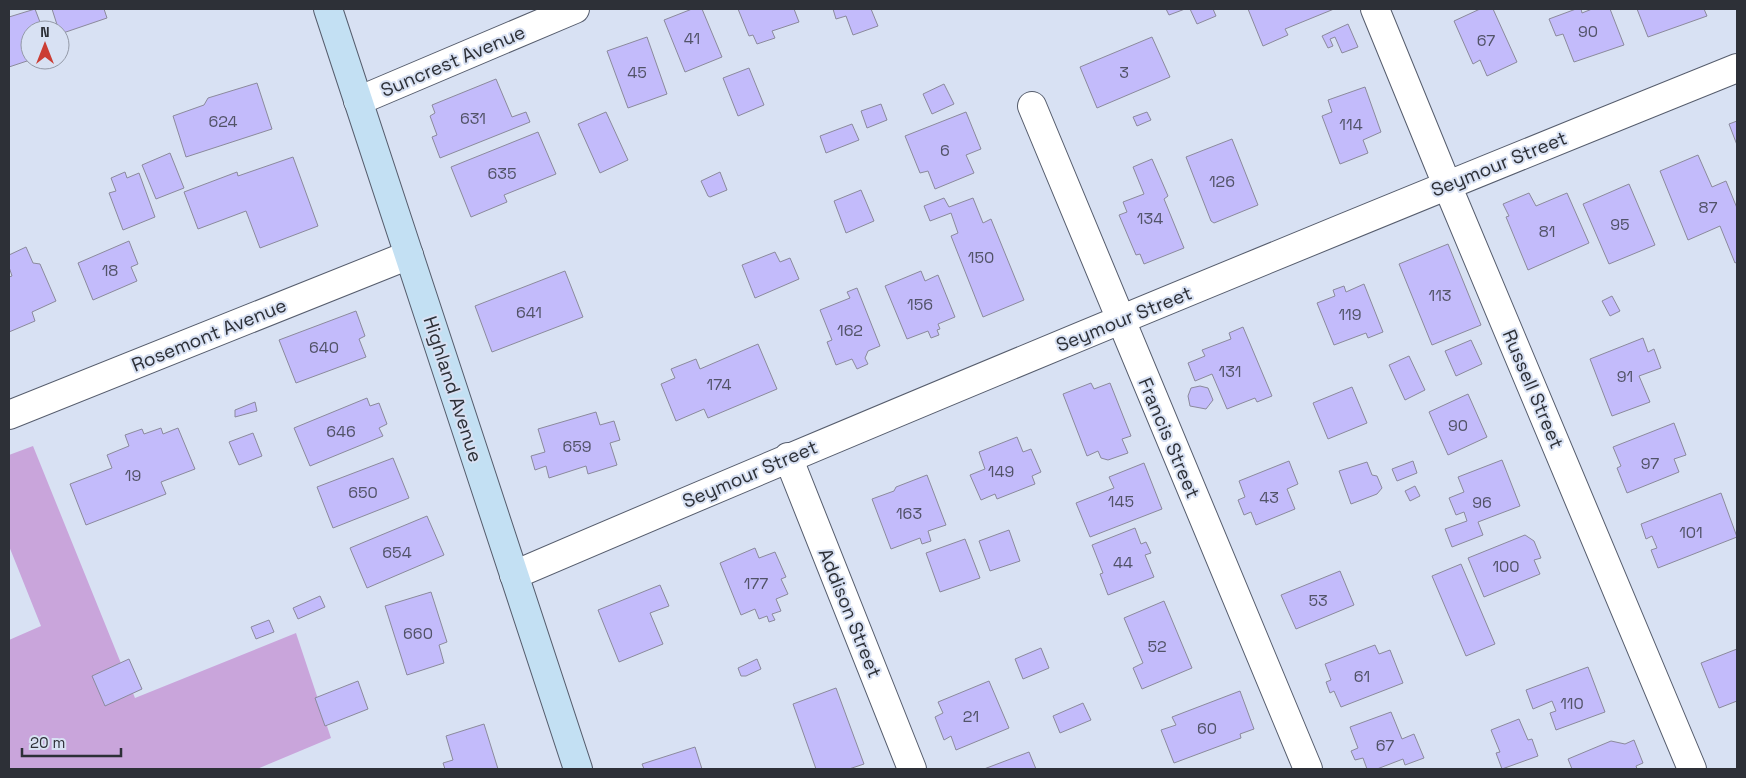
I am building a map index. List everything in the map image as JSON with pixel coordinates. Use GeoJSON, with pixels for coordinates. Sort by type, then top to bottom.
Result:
{"type":"FeatureCollection","features":[{"type":"Feature","properties":{"kind":"main road","name":"Highland Avenue"},"geometry":{"type":"LineString","coordinates":[[328,9],[578,769]]}},
{"type":"Feature","properties":{"kind":"street","name":"Suncrest Avenue"},"geometry":{"type":"LineString","coordinates":[[358,101],[575,9]]}},
{"type":"Feature","properties":{"kind":"street","name":"Russell Street"},"geometry":{"type":"LineString","coordinates":[[1375,9],[1692,769]]}},
{"type":"Feature","properties":{"kind":"street","name":"Seymour Street"},"geometry":{"type":"LineString","coordinates":[[514,575],[788,457],[1447,185],[1737,68]]}},
{"type":"Feature","properties":{"kind":"street","name":"Francis Street"},"geometry":{"type":"LineString","coordinates":[[1032,106],[1308,769]]}},
{"type":"Feature","properties":{"kind":"street","name":"Rosemont Avenue"},"geometry":{"type":"LineString","coordinates":[[9,415],[409,255]]}},
{"type":"Feature","properties":{"kind":"street","name":"Addison Street"},"geometry":{"type":"LineString","coordinates":[[788,457],[912,769]]}},
{"type":"Feature","properties":{"kind":"shaded area"},"geometry":{"type":"Polygon","coordinates":[[[33,446],[135,698],[296,633],[331,738],[257,769],[9,769],[9,640],[41,626],[9,546],[9,455],[33,446]]]}},
{"type":"Feature","properties":{"kind":"building"},"geometry":{"type":"Polygon","coordinates":[[[35,9],[39,20],[20,20],[20,63],[9,67],[9,17],[35,9]]]}},
{"type":"Feature","properties":{"kind":"building"},"geometry":{"type":"Polygon","coordinates":[[[52,9],[104,9],[107,18],[70,31],[70,20],[56,20],[52,9]]]}},
{"type":"Feature","properties":{"kind":"building"},"geometry":{"type":"Polygon","coordinates":[[[692,9],[702,9],[722,57],[685,72],[664,20],[692,9]]]}},
{"type":"Feature","properties":{"kind":"building"},"geometry":{"type":"Polygon","coordinates":[[[738,9],[794,9],[799,22],[772,31],[775,38],[757,44],[753,35],[749,36],[738,9]]]}},
{"type":"Feature","properties":{"kind":"building"},"geometry":{"type":"Polygon","coordinates":[[[833,9],[871,9],[878,26],[853,35],[846,16],[836,19],[833,9]]]}},
{"type":"Feature","properties":{"kind":"building"},"geometry":{"type":"Polygon","coordinates":[[[1166,9],[1185,9],[1169,15],[1166,9]]]}},
{"type":"Feature","properties":{"kind":"building"},"geometry":{"type":"Polygon","coordinates":[[[1190,9],[1213,9],[1216,16],[1197,24],[1190,9]]]}},
{"type":"Feature","properties":{"kind":"building"},"geometry":{"type":"Polygon","coordinates":[[[1248,9],[1334,9],[1285,29],[1288,35],[1263,46],[1248,9]]]}},
{"type":"Feature","properties":{"kind":"building"},"geometry":{"type":"Polygon","coordinates":[[[1480,9],[1493,9],[1517,62],[1487,76],[1480,60],[1473,64],[1454,21],[1480,9]]]}},
{"type":"Feature","properties":{"kind":"building"},"geometry":{"type":"Polygon","coordinates":[[[1581,9],[1582,13],[1592,9],[1610,9],[1624,45],[1574,62],[1563,34],[1556,36],[1549,19],[1581,9]]]}},
{"type":"Feature","properties":{"kind":"building"},"geometry":{"type":"Polygon","coordinates":[[[1637,9],[1704,9],[1707,16],[1648,37],[1637,9]]]}},
{"type":"Feature","properties":{"kind":"building"},"geometry":{"type":"Polygon","coordinates":[[[1348,24],[1358,47],[1342,53],[1335,37],[1330,39],[1333,46],[1328,48],[1322,36],[1348,24]]]}},
{"type":"Feature","properties":{"kind":"building"},"geometry":{"type":"Polygon","coordinates":[[[647,37],[667,94],[628,108],[607,51],[647,37]]]}},
{"type":"Feature","properties":{"kind":"building"},"geometry":{"type":"Polygon","coordinates":[[[1152,37],[1170,77],[1097,108],[1080,67],[1152,37]]]}},
{"type":"Feature","properties":{"kind":"building"},"geometry":{"type":"Polygon","coordinates":[[[749,68],[764,105],[738,116],[723,78],[749,68]]]}},
{"type":"Feature","properties":{"kind":"building"},"geometry":{"type":"Polygon","coordinates":[[[496,79],[512,117],[526,112],[530,122],[440,158],[432,137],[437,135],[430,116],[435,113],[432,105],[496,79]]]}},
{"type":"Feature","properties":{"kind":"building"},"geometry":{"type":"Polygon","coordinates":[[[257,83],[272,129],[186,157],[173,116],[204,105],[208,98],[257,83]]]}},
{"type":"Feature","properties":{"kind":"building"},"geometry":{"type":"Polygon","coordinates":[[[944,84],[954,104],[932,114],[923,94],[944,84]]]}},
{"type":"Feature","properties":{"kind":"building"},"geometry":{"type":"Polygon","coordinates":[[[1365,87],[1381,132],[1363,140],[1368,153],[1340,164],[1322,116],[1332,112],[1328,100],[1365,87]]]}},
{"type":"Feature","properties":{"kind":"building"},"geometry":{"type":"Polygon","coordinates":[[[881,104],[887,120],[867,128],[861,111],[881,104]]]}},
{"type":"Feature","properties":{"kind":"building"},"geometry":{"type":"Polygon","coordinates":[[[606,112],[628,160],[600,173],[578,124],[606,112]]]}},
{"type":"Feature","properties":{"kind":"building"},"geometry":{"type":"Polygon","coordinates":[[[966,112],[981,149],[966,155],[974,173],[935,189],[928,171],[920,173],[905,136],[966,112]]]}},
{"type":"Feature","properties":{"kind":"building"},"geometry":{"type":"Polygon","coordinates":[[[1147,112],[1151,120],[1137,126],[1133,117],[1147,112]]]}},
{"type":"Feature","properties":{"kind":"building"},"geometry":{"type":"Polygon","coordinates":[[[1737,121],[1737,145],[1729,124],[1737,121]]]}},
{"type":"Feature","properties":{"kind":"building"},"geometry":{"type":"Polygon","coordinates":[[[852,124],[859,140],[826,153],[820,136],[852,124]]]}},
{"type":"Feature","properties":{"kind":"building"},"geometry":{"type":"Polygon","coordinates":[[[538,132],[556,174],[504,195],[507,202],[471,217],[451,167],[538,132]]]}},
{"type":"Feature","properties":{"kind":"building"},"geometry":{"type":"Polygon","coordinates":[[[1232,139],[1258,205],[1214,223],[1211,221],[1186,157],[1232,139]]]}},
{"type":"Feature","properties":{"kind":"building"},"geometry":{"type":"Polygon","coordinates":[[[170,153],[184,188],[156,199],[142,165],[170,153]]]}},
{"type":"Feature","properties":{"kind":"building"},"geometry":{"type":"Polygon","coordinates":[[[1698,155],[1712,187],[1726,181],[1737,208],[1737,262],[1735,263],[1720,226],[1688,240],[1660,171],[1698,155]]]}},
{"type":"Feature","properties":{"kind":"building"},"geometry":{"type":"Polygon","coordinates":[[[293,157],[318,226],[260,248],[246,211],[198,229],[184,192],[237,172],[238,176],[293,157]]]}},
{"type":"Feature","properties":{"kind":"building"},"geometry":{"type":"Polygon","coordinates":[[[1152,159],[1168,196],[1164,199],[1184,248],[1144,264],[1140,254],[1136,255],[1119,215],[1127,212],[1123,202],[1144,194],[1133,167],[1152,159]]]}},
{"type":"Feature","properties":{"kind":"building"},"geometry":{"type":"Polygon","coordinates":[[[125,172],[127,178],[139,173],[155,217],[123,230],[109,193],[116,191],[111,178],[125,172]]]}},
{"type":"Feature","properties":{"kind":"building"},"geometry":{"type":"Polygon","coordinates":[[[720,172],[727,190],[710,197],[701,181],[720,172]]]}},
{"type":"Feature","properties":{"kind":"building"},"geometry":{"type":"Polygon","coordinates":[[[1629,184],[1655,245],[1609,264],[1583,204],[1629,184]]]}},
{"type":"Feature","properties":{"kind":"building"},"geometry":{"type":"Polygon","coordinates":[[[861,190],[874,221],[846,233],[834,201],[861,190]]]}},
{"type":"Feature","properties":{"kind":"building"},"geometry":{"type":"Polygon","coordinates":[[[1529,193],[1536,206],[1567,193],[1589,243],[1528,270],[1506,217],[1509,216],[1503,204],[1529,193]]]}},
{"type":"Feature","properties":{"kind":"building"},"geometry":{"type":"Polygon","coordinates":[[[944,198],[949,207],[973,198],[983,223],[991,219],[1024,300],[983,317],[951,236],[958,233],[951,213],[930,221],[924,206],[944,198]]]}},
{"type":"Feature","properties":{"kind":"building"},"geometry":{"type":"Polygon","coordinates":[[[129,241],[138,264],[131,267],[137,281],[93,300],[78,263],[129,241]]]}},
{"type":"Feature","properties":{"kind":"building"},"geometry":{"type":"Polygon","coordinates":[[[1448,244],[1481,325],[1432,345],[1399,264],[1448,244]]]}},
{"type":"Feature","properties":{"kind":"building"},"geometry":{"type":"Polygon","coordinates":[[[26,247],[33,263],[40,264],[56,301],[32,312],[35,321],[9,332],[9,277],[12,276],[9,267],[9,255],[26,247]]]}},
{"type":"Feature","properties":{"kind":"building"},"geometry":{"type":"Polygon","coordinates":[[[775,252],[780,262],[790,258],[799,279],[755,298],[742,265],[775,252]]]}},
{"type":"Feature","properties":{"kind":"building"},"geometry":{"type":"Polygon","coordinates":[[[565,271],[583,317],[492,352],[475,306],[565,271]]]}},
{"type":"Feature","properties":{"kind":"building"},"geometry":{"type":"Polygon","coordinates":[[[921,271],[925,281],[938,275],[955,317],[938,324],[940,329],[937,330],[939,335],[931,338],[928,331],[907,339],[885,286],[921,271]]]}},
{"type":"Feature","properties":{"kind":"building"},"geometry":{"type":"Polygon","coordinates":[[[1364,284],[1383,332],[1368,338],[1366,333],[1334,345],[1317,303],[1335,296],[1333,290],[1344,286],[1346,292],[1364,284]]]}},
{"type":"Feature","properties":{"kind":"building"},"geometry":{"type":"Polygon","coordinates":[[[857,288],[880,346],[868,351],[865,358],[868,364],[857,369],[852,359],[836,365],[827,342],[832,340],[820,310],[850,298],[847,292],[857,288]]]}},
{"type":"Feature","properties":{"kind":"building"},"geometry":{"type":"Polygon","coordinates":[[[1612,296],[1620,311],[1610,316],[1602,301],[1612,296]]]}},
{"type":"Feature","properties":{"kind":"building"},"geometry":{"type":"Polygon","coordinates":[[[356,311],[365,336],[359,339],[366,357],[296,383],[279,340],[356,311]]]}},
{"type":"Feature","properties":{"kind":"building"},"geometry":{"type":"Polygon","coordinates":[[[1243,327],[1272,396],[1257,402],[1255,398],[1227,409],[1212,374],[1195,381],[1188,363],[1205,356],[1202,350],[1231,339],[1229,333],[1243,327]]]}},
{"type":"Feature","properties":{"kind":"building"},"geometry":{"type":"Polygon","coordinates":[[[1643,338],[1648,352],[1654,349],[1661,368],[1639,376],[1650,402],[1612,416],[1590,359],[1643,338]]]}},
{"type":"Feature","properties":{"kind":"building"},"geometry":{"type":"Polygon","coordinates":[[[1471,340],[1482,364],[1456,376],[1445,351],[1471,340]]]}},
{"type":"Feature","properties":{"kind":"building"},"geometry":{"type":"Polygon","coordinates":[[[758,344],[777,389],[708,418],[704,409],[676,421],[661,384],[675,378],[671,369],[696,359],[700,369],[758,344]]]}},
{"type":"Feature","properties":{"kind":"building"},"geometry":{"type":"Polygon","coordinates":[[[1409,356],[1425,390],[1405,400],[1389,365],[1409,356]]]}},
{"type":"Feature","properties":{"kind":"building"},"geometry":{"type":"Polygon","coordinates":[[[1091,383],[1094,389],[1110,383],[1131,436],[1122,439],[1128,453],[1108,460],[1101,458],[1098,451],[1087,456],[1063,394],[1091,383]]]}},
{"type":"Feature","properties":{"kind":"building"},"geometry":{"type":"Polygon","coordinates":[[[1200,386],[1208,388],[1213,400],[1206,409],[1190,406],[1188,396],[1191,388],[1200,386]]]}},
{"type":"Feature","properties":{"kind":"building"},"geometry":{"type":"Polygon","coordinates":[[[1352,387],[1367,423],[1328,439],[1313,403],[1352,387]]]}},
{"type":"Feature","properties":{"kind":"building"},"geometry":{"type":"Polygon","coordinates":[[[1468,394],[1487,437],[1448,455],[1429,412],[1468,394]]]}},
{"type":"Feature","properties":{"kind":"building"},"geometry":{"type":"Polygon","coordinates":[[[367,398],[370,406],[379,403],[387,424],[379,428],[383,436],[310,466],[294,428],[367,398]]]}},
{"type":"Feature","properties":{"kind":"building"},"geometry":{"type":"Polygon","coordinates":[[[255,402],[257,411],[235,417],[235,410],[255,402]]]}},
{"type":"Feature","properties":{"kind":"building"},"geometry":{"type":"Polygon","coordinates":[[[596,412],[600,425],[614,421],[620,440],[610,443],[617,465],[588,474],[586,466],[549,478],[546,466],[535,470],[531,456],[545,452],[538,429],[596,412]]]}},
{"type":"Feature","properties":{"kind":"building"},"geometry":{"type":"Polygon","coordinates":[[[1674,423],[1686,455],[1674,459],[1679,472],[1627,493],[1617,468],[1621,466],[1613,447],[1674,423]]]}},
{"type":"Feature","properties":{"kind":"building"},"geometry":{"type":"Polygon","coordinates":[[[161,428],[163,434],[178,428],[195,469],[161,482],[166,494],[86,525],[70,484],[112,468],[107,455],[129,446],[125,435],[142,429],[144,434],[161,428]]]}},
{"type":"Feature","properties":{"kind":"building"},"geometry":{"type":"Polygon","coordinates":[[[253,433],[262,456],[239,465],[229,442],[253,433]]]}},
{"type":"Feature","properties":{"kind":"building"},"geometry":{"type":"Polygon","coordinates":[[[1017,437],[1023,452],[1031,449],[1041,472],[1032,476],[1035,484],[997,499],[995,494],[981,500],[970,475],[985,469],[979,452],[1017,437]]]}},
{"type":"Feature","properties":{"kind":"building"},"geometry":{"type":"Polygon","coordinates":[[[393,458],[409,498],[333,528],[317,487],[393,458]]]}},
{"type":"Feature","properties":{"kind":"building"},"geometry":{"type":"Polygon","coordinates":[[[1502,460],[1520,506],[1478,522],[1483,535],[1452,547],[1445,529],[1467,521],[1464,512],[1456,515],[1449,498],[1464,492],[1458,477],[1502,460]]]}},
{"type":"Feature","properties":{"kind":"building"},"geometry":{"type":"Polygon","coordinates":[[[1289,461],[1298,484],[1287,489],[1295,509],[1256,525],[1251,512],[1244,515],[1238,500],[1245,497],[1239,481],[1289,461]]]}},
{"type":"Feature","properties":{"kind":"building"},"geometry":{"type":"Polygon","coordinates":[[[1413,461],[1417,473],[1397,481],[1392,469],[1413,461]]]}},
{"type":"Feature","properties":{"kind":"building"},"geometry":{"type":"Polygon","coordinates":[[[1367,462],[1372,475],[1377,476],[1382,488],[1377,494],[1351,504],[1339,471],[1367,462]]]}},
{"type":"Feature","properties":{"kind":"building"},"geometry":{"type":"Polygon","coordinates":[[[1144,463],[1162,509],[1090,537],[1076,503],[1114,488],[1109,477],[1144,463]]]}},
{"type":"Feature","properties":{"kind":"building"},"geometry":{"type":"Polygon","coordinates":[[[927,475],[946,525],[928,531],[931,541],[922,544],[920,538],[891,549],[872,499],[927,475]]]}},
{"type":"Feature","properties":{"kind":"building"},"geometry":{"type":"Polygon","coordinates":[[[1415,486],[1420,496],[1410,501],[1405,491],[1415,486]]]}},
{"type":"Feature","properties":{"kind":"building"},"geometry":{"type":"Polygon","coordinates":[[[1721,493],[1737,537],[1658,568],[1651,550],[1657,548],[1652,536],[1646,539],[1641,524],[1721,493]]]}},
{"type":"Feature","properties":{"kind":"building"},"geometry":{"type":"Polygon","coordinates":[[[427,516],[444,555],[367,588],[350,548],[427,516]]]}},
{"type":"Feature","properties":{"kind":"building"},"geometry":{"type":"Polygon","coordinates":[[[1135,528],[1141,544],[1146,542],[1151,553],[1145,555],[1154,577],[1108,595],[1100,574],[1103,573],[1092,545],[1135,528]]]}},
{"type":"Feature","properties":{"kind":"building"},"geometry":{"type":"Polygon","coordinates":[[[1009,530],[1020,561],[990,571],[979,541],[1009,530]]]}},
{"type":"Feature","properties":{"kind":"building"},"geometry":{"type":"Polygon","coordinates":[[[1525,535],[1534,541],[1541,558],[1534,560],[1540,574],[1484,597],[1468,558],[1525,535]]]}},
{"type":"Feature","properties":{"kind":"building"},"geometry":{"type":"Polygon","coordinates":[[[965,539],[980,578],[940,592],[926,553],[965,539]]]}},
{"type":"Feature","properties":{"kind":"building"},"geometry":{"type":"Polygon","coordinates":[[[755,548],[759,558],[775,552],[786,577],[781,579],[788,594],[776,599],[781,611],[772,614],[775,620],[769,622],[767,616],[759,619],[755,609],[741,615],[720,563],[755,548]]]}},
{"type":"Feature","properties":{"kind":"building"},"geometry":{"type":"Polygon","coordinates":[[[1461,564],[1495,644],[1466,656],[1432,576],[1461,564]]]}},
{"type":"Feature","properties":{"kind":"building"},"geometry":{"type":"Polygon","coordinates":[[[1340,571],[1354,605],[1296,629],[1281,595],[1340,571]]]}},
{"type":"Feature","properties":{"kind":"building"},"geometry":{"type":"Polygon","coordinates":[[[660,585],[669,606],[650,613],[663,644],[619,662],[598,610],[660,585]]]}},
{"type":"Feature","properties":{"kind":"building"},"geometry":{"type":"Polygon","coordinates":[[[431,592],[447,642],[439,645],[444,663],[407,675],[385,606],[431,592]]]}},
{"type":"Feature","properties":{"kind":"building"},"geometry":{"type":"Polygon","coordinates":[[[320,596],[325,607],[298,619],[293,608],[320,596]]]}},
{"type":"Feature","properties":{"kind":"building"},"geometry":{"type":"Polygon","coordinates":[[[1164,601],[1192,668],[1142,689],[1133,668],[1143,663],[1124,618],[1164,601]]]}},
{"type":"Feature","properties":{"kind":"building"},"geometry":{"type":"Polygon","coordinates":[[[269,620],[274,632],[256,639],[251,627],[269,620]]]}},
{"type":"Feature","properties":{"kind":"building"},"geometry":{"type":"Polygon","coordinates":[[[1375,645],[1379,654],[1390,650],[1403,683],[1341,707],[1334,691],[1330,693],[1326,682],[1331,680],[1325,664],[1375,645]]]}},
{"type":"Feature","properties":{"kind":"building"},"geometry":{"type":"Polygon","coordinates":[[[1041,648],[1049,668],[1023,679],[1015,659],[1041,648]]]}},
{"type":"Feature","properties":{"kind":"building"},"geometry":{"type":"Polygon","coordinates":[[[1737,649],[1737,701],[1719,708],[1701,663],[1737,649]]]}},
{"type":"Feature","properties":{"kind":"building"},"geometry":{"type":"Polygon","coordinates":[[[129,659],[142,689],[105,706],[92,676],[129,659]]]}},
{"type":"Feature","properties":{"kind":"building"},"geometry":{"type":"Polygon","coordinates":[[[757,659],[761,669],[746,676],[741,676],[738,668],[757,659]]]}},
{"type":"Feature","properties":{"kind":"building"},"geometry":{"type":"Polygon","coordinates":[[[1588,667],[1605,712],[1556,730],[1550,713],[1556,711],[1552,701],[1533,709],[1526,690],[1588,667]]]}},
{"type":"Feature","properties":{"kind":"building"},"geometry":{"type":"Polygon","coordinates":[[[358,681],[368,709],[325,726],[315,698],[358,681]]]}},
{"type":"Feature","properties":{"kind":"building"},"geometry":{"type":"Polygon","coordinates":[[[989,681],[1009,728],[956,750],[951,736],[944,740],[935,717],[943,713],[938,702],[989,681]]]}},
{"type":"Feature","properties":{"kind":"building"},"geometry":{"type":"Polygon","coordinates":[[[836,688],[864,764],[849,769],[816,769],[793,704],[836,688]]]}},
{"type":"Feature","properties":{"kind":"building"},"geometry":{"type":"Polygon","coordinates":[[[1240,691],[1254,729],[1240,734],[1241,738],[1174,763],[1161,730],[1176,725],[1172,717],[1240,691]]]}},
{"type":"Feature","properties":{"kind":"building"},"geometry":{"type":"Polygon","coordinates":[[[1083,703],[1091,720],[1060,733],[1053,716],[1083,703]]]}},
{"type":"Feature","properties":{"kind":"building"},"geometry":{"type":"Polygon","coordinates":[[[1391,712],[1402,739],[1414,734],[1424,758],[1405,765],[1403,759],[1377,769],[1367,769],[1363,758],[1355,760],[1351,751],[1358,748],[1350,727],[1391,712]]]}},
{"type":"Feature","properties":{"kind":"building"},"geometry":{"type":"Polygon","coordinates":[[[1519,719],[1528,740],[1532,739],[1538,756],[1502,769],[1496,753],[1500,752],[1491,730],[1519,719]]]}},
{"type":"Feature","properties":{"kind":"building"},"geometry":{"type":"Polygon","coordinates":[[[484,724],[498,769],[445,769],[443,763],[453,760],[446,736],[484,724]]]}},
{"type":"Feature","properties":{"kind":"building"},"geometry":{"type":"Polygon","coordinates":[[[1634,740],[1643,763],[1636,766],[1637,769],[1572,769],[1568,759],[1611,741],[1625,744],[1634,740]]]}},
{"type":"Feature","properties":{"kind":"building"},"geometry":{"type":"Polygon","coordinates":[[[695,747],[702,769],[644,769],[642,764],[695,747]]]}},
{"type":"Feature","properties":{"kind":"building"},"geometry":{"type":"Polygon","coordinates":[[[1029,752],[1036,769],[984,769],[1029,752]]]}}]}
